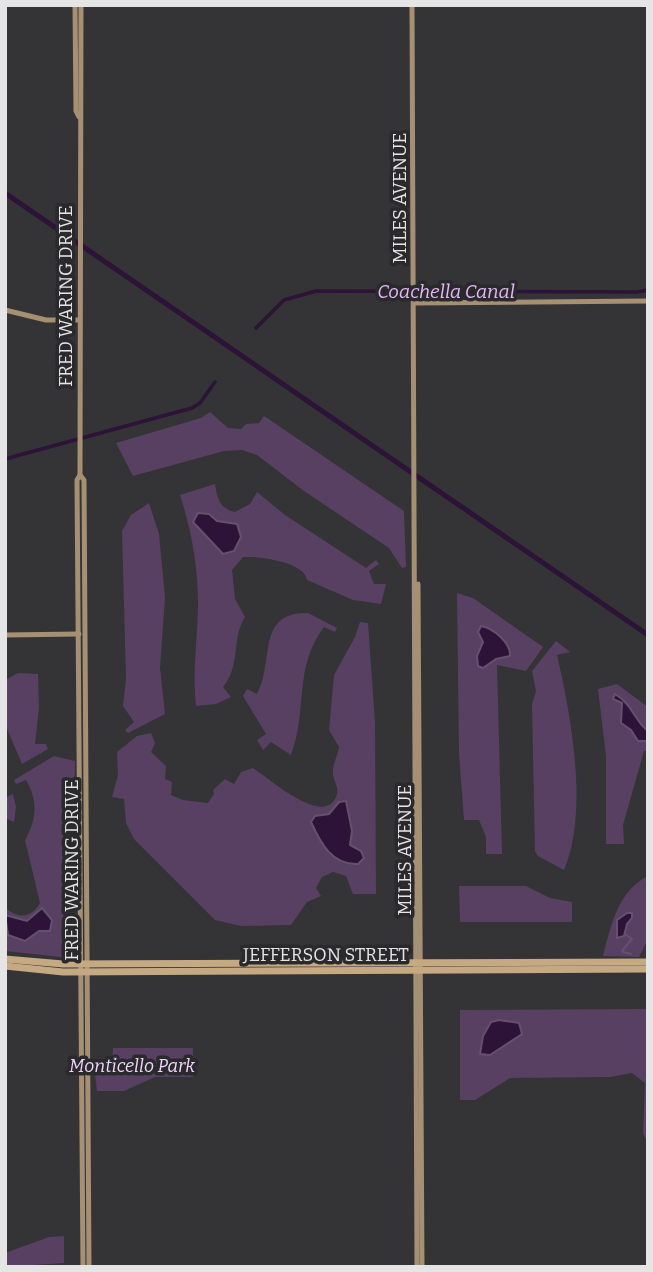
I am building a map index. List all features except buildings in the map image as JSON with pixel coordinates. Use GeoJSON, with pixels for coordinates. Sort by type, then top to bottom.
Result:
{"type":"FeatureCollection","features":[{"type":"Feature","properties":{"kind":"main road","name":"FRED WARING DRIVE"},"geometry":{"type":"LineString","coordinates":[[75,5],[78,74]]}},
{"type":"Feature","properties":{"kind":"main road","name":"FRED WARING DRIVE"},"geometry":{"type":"LineString","coordinates":[[81,5],[76,111],[79,117],[80,320],[80,475],[77,480],[89,1267]]}},
{"type":"Feature","properties":{"kind":"main road","name":"MILES AVENUE"},"geometry":{"type":"LineString","coordinates":[[412,5],[419,1267]]}},
{"type":"Feature","properties":{"kind":"main road"},"geometry":{"type":"LineString","coordinates":[[414,303],[648,301]]}},
{"type":"Feature","properties":{"kind":"main road"},"geometry":{"type":"LineString","coordinates":[[5,310],[46,320],[80,320]]}},
{"type":"Feature","properties":{"kind":"main road"},"geometry":{"type":"LineString","coordinates":[[5,635],[81,634]]}},
{"type":"Feature","properties":{"kind":"main road","name":"JEFFERSON STREET"},"geometry":{"type":"LineString","coordinates":[[5,959],[124,972],[648,965]]}},
{"type":"Feature","properties":{"kind":"main road"},"geometry":{"type":"LineString","coordinates":[[124,972],[146,968],[147,964]]}},
{"type":"Feature","properties":{"kind":"main road","name":"JEFFERSON STREET"},"geometry":{"type":"LineString","coordinates":[[5,966],[83,968],[147,964],[283,964],[631,969],[648,965]]}},
{"type":"Feature","properties":{"kind":"main road"},"geometry":{"type":"LineString","coordinates":[[172,971],[173,968],[218,964]]}},
{"type":"Feature","properties":{"kind":"main road"},"geometry":{"type":"LineString","coordinates":[[240,971],[243,967],[283,964]]}},
{"type":"Feature","properties":{"kind":"main road","name":"FRED WARING DRIVE"},"geometry":{"type":"LineString","coordinates":[[83,968],[78,1127],[83,1267]]}},
{"type":"Feature","properties":{"kind":"main road"},"geometry":{"type":"LineString","coordinates":[[80,1020],[83,1040],[87,1043]]}},
{"type":"Feature","properties":{"kind":"main road"},"geometry":{"type":"LineString","coordinates":[[80,1069],[84,1094],[88,1097]]}},
{"type":"Feature","properties":{"kind":"main road"},"geometry":{"type":"LineString","coordinates":[[78,1127],[84,1129],[88,1157]]}},
{"type":"Feature","properties":{"kind":"green space"},"geometry":{"type":"Polygon","coordinates":[[[210,412],[228,428],[241,429],[246,424],[259,423],[264,416],[404,511],[406,567],[402,568],[389,548],[304,491],[257,455],[242,450],[224,451],[133,476],[116,443],[201,418],[210,412]]]}},
{"type":"Feature","properties":{"kind":"green space"},"geometry":{"type":"Polygon","coordinates":[[[215,484],[220,502],[230,511],[235,512],[250,504],[257,492],[285,515],[366,568],[376,560],[379,564],[369,571],[374,584],[386,584],[381,604],[353,600],[307,580],[299,569],[290,565],[270,559],[243,557],[232,570],[235,599],[245,617],[238,634],[232,670],[223,687],[231,697],[216,704],[196,706],[198,588],[191,534],[180,495],[215,484]]]}},
{"type":"Feature","properties":{"kind":"green space"},"geometry":{"type":"Polygon","coordinates":[[[149,503],[159,534],[165,597],[160,668],[165,714],[128,733],[125,730],[134,722],[123,706],[126,679],[122,531],[131,515],[149,503]]]}},
{"type":"Feature","properties":{"kind":"green space"},"geometry":{"type":"Polygon","coordinates":[[[457,593],[473,598],[543,647],[526,671],[497,665],[502,854],[486,854],[486,837],[479,820],[464,820],[459,753],[457,593]]]}},
{"type":"Feature","properties":{"kind":"green space"},"geometry":{"type":"Polygon","coordinates":[[[308,613],[337,628],[335,632],[324,627],[308,658],[299,722],[291,755],[271,742],[263,750],[257,740],[266,734],[243,696],[247,689],[257,694],[269,641],[280,621],[291,615],[308,613]]]}},
{"type":"Feature","properties":{"kind":"green space"},"geometry":{"type":"Polygon","coordinates":[[[360,622],[368,623],[375,723],[376,894],[353,894],[346,876],[333,872],[322,877],[316,888],[321,896],[307,902],[291,925],[241,926],[215,920],[134,839],[126,823],[124,799],[112,797],[118,775],[117,752],[137,736],[151,733],[155,743],[151,752],[166,766],[165,779],[172,782],[171,795],[183,800],[208,803],[214,794],[213,790],[225,779],[234,784],[241,772],[253,768],[298,799],[322,807],[331,804],[337,794],[333,770],[339,747],[329,730],[334,675],[355,637],[360,622]]]}},
{"type":"Feature","properties":{"kind":"green space"},"geometry":{"type":"Polygon","coordinates":[[[556,641],[570,652],[557,655],[568,706],[575,763],[575,820],[564,870],[538,856],[535,851],[532,704],[536,691],[532,671],[556,641]]]}},
{"type":"Feature","properties":{"kind":"green space"},"geometry":{"type":"Polygon","coordinates":[[[18,673],[38,674],[39,708],[35,744],[46,744],[48,749],[22,764],[5,724],[5,680],[18,673]]]}},
{"type":"Feature","properties":{"kind":"green space"},"geometry":{"type":"Polygon","coordinates":[[[617,684],[648,707],[648,751],[644,751],[623,825],[624,844],[606,844],[606,756],[598,689],[617,684]]]}},
{"type":"Feature","properties":{"kind":"green space"},"geometry":{"type":"Polygon","coordinates":[[[54,756],[75,761],[70,958],[5,951],[5,907],[24,916],[33,912],[40,903],[25,840],[34,817],[33,795],[26,780],[16,784],[14,780],[54,756]]]}},
{"type":"Feature","properties":{"kind":"green space"},"geometry":{"type":"Polygon","coordinates":[[[13,794],[16,807],[14,822],[5,818],[5,798],[13,794]]]}},
{"type":"Feature","properties":{"kind":"green space"},"geometry":{"type":"Polygon","coordinates":[[[648,876],[648,939],[639,957],[603,956],[617,910],[629,890],[648,876]]]}},
{"type":"Feature","properties":{"kind":"green space"},"geometry":{"type":"Polygon","coordinates":[[[459,886],[526,886],[550,898],[572,902],[572,922],[460,922],[459,886]]]}},
{"type":"Feature","properties":{"kind":"green space"},"geometry":{"type":"Polygon","coordinates":[[[648,1009],[648,1143],[643,1133],[645,1083],[632,1073],[610,1077],[510,1078],[475,1100],[460,1100],[460,1010],[648,1009]]]}},
{"type":"Feature","properties":{"kind":"green space","name":"Monticello Park"},"geometry":{"type":"Polygon","coordinates":[[[113,1048],[193,1048],[193,1077],[155,1077],[124,1091],[97,1091],[94,1067],[112,1066],[113,1048]]]}},
{"type":"Feature","properties":{"kind":"green space"},"geometry":{"type":"Polygon","coordinates":[[[64,1236],[64,1263],[5,1267],[5,1253],[49,1237],[64,1236]]]}},
{"type":"Feature","properties":{"kind":"shaded area"},"geometry":{"type":"Polygon","coordinates":[[[198,513],[209,514],[217,521],[237,524],[241,537],[234,551],[223,554],[193,522],[198,513]]]}},
{"type":"Feature","properties":{"kind":"shaded area"},"geometry":{"type":"Polygon","coordinates":[[[481,626],[500,637],[510,651],[510,656],[496,659],[483,668],[478,666],[477,656],[483,642],[478,632],[481,626]]]}},
{"type":"Feature","properties":{"kind":"shaded area"},"geometry":{"type":"Polygon","coordinates":[[[615,694],[626,703],[648,731],[648,741],[638,741],[631,730],[621,723],[622,703],[613,699],[615,694]]]}},
{"type":"Feature","properties":{"kind":"shaded area"},"geometry":{"type":"Polygon","coordinates":[[[346,801],[352,831],[350,845],[361,851],[364,858],[358,864],[341,861],[328,852],[311,822],[315,816],[329,814],[339,802],[346,801]]]}},
{"type":"Feature","properties":{"kind":"shaded area"},"geometry":{"type":"Polygon","coordinates":[[[42,908],[52,920],[50,931],[39,931],[25,941],[8,935],[5,915],[27,921],[42,908]]]}},
{"type":"Feature","properties":{"kind":"shaded area"},"geometry":{"type":"Polygon","coordinates":[[[627,913],[632,913],[632,918],[627,924],[624,936],[617,938],[617,920],[627,913]]]}},
{"type":"Feature","properties":{"kind":"shaded area"},"geometry":{"type":"Polygon","coordinates":[[[499,1020],[519,1023],[522,1034],[490,1055],[480,1054],[483,1036],[491,1022],[499,1020]]]}},
{"type":"Feature","properties":{"kind":"waterway"},"geometry":{"type":"LineString","coordinates":[[5,193],[648,635]]}},
{"type":"Feature","properties":{"kind":"waterway","name":"Coachella Canal"},"geometry":{"type":"LineString","coordinates":[[256,328],[284,300],[316,291],[648,290]]}},
{"type":"Feature","properties":{"kind":"waterway","name":"Coachella Canal"},"geometry":{"type":"LineString","coordinates":[[5,459],[192,408],[200,403],[215,382]]}},
{"type":"Feature","properties":{"kind":"waterway"},"geometry":{"type":"LineString","coordinates":[[622,951],[632,939],[625,934]]}},
{"type":"Feature","properties":{"kind":"waterway"},"geometry":{"type":"LineString","coordinates":[[623,952],[631,954]]}}]}
